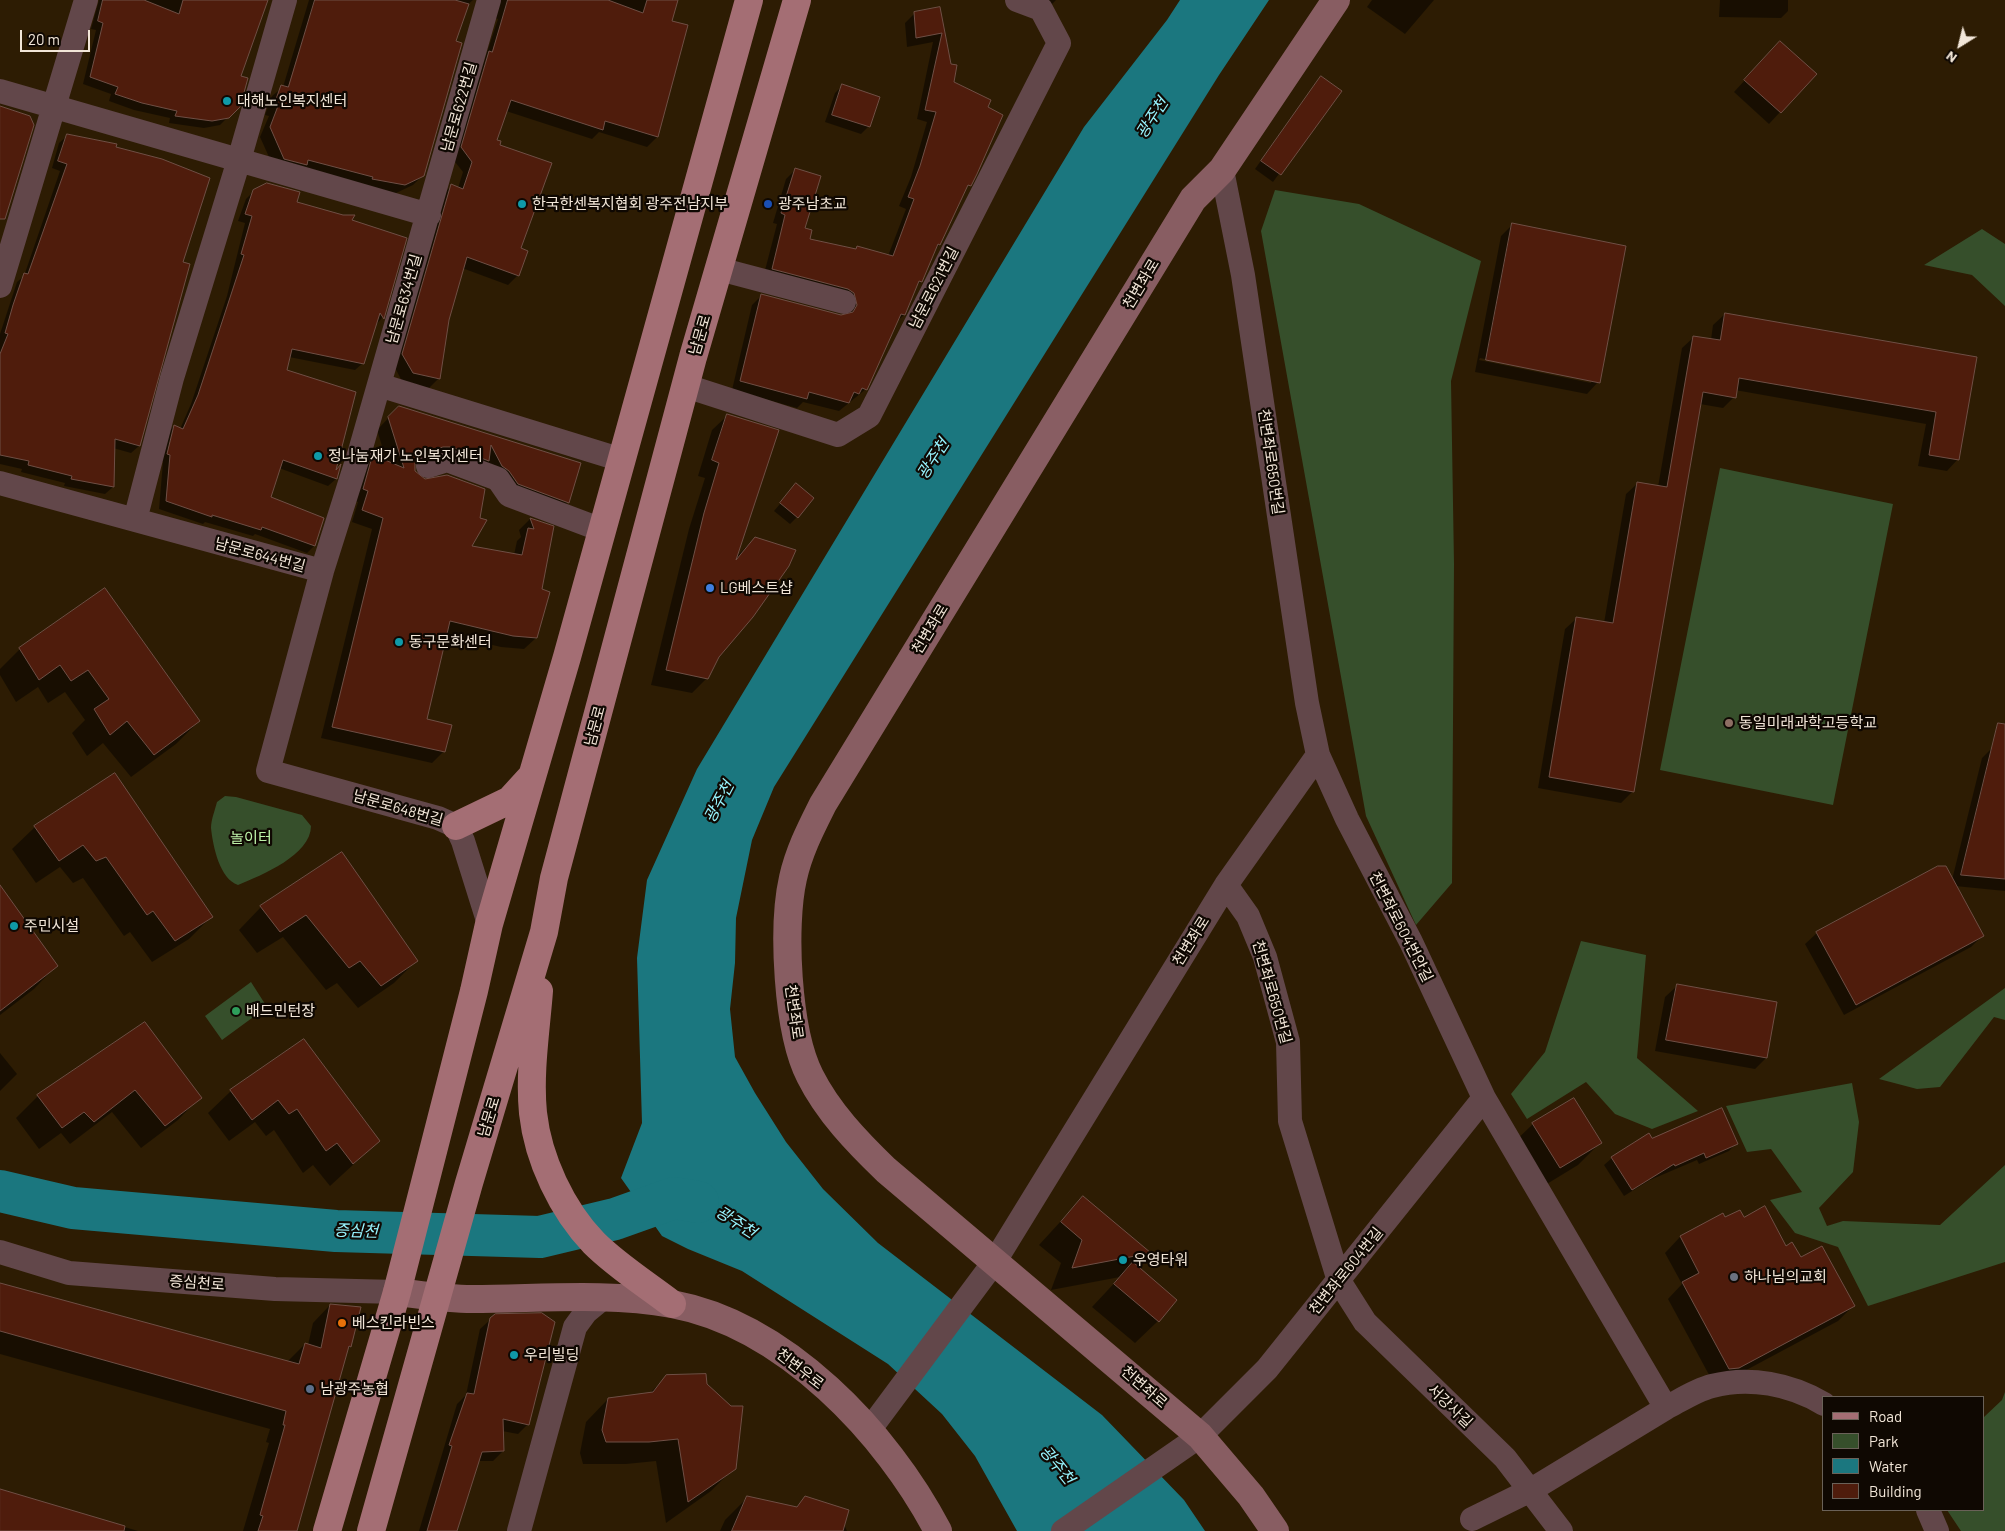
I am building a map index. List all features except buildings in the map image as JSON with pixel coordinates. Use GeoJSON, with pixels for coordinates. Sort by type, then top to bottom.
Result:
{"type":"FeatureCollection","features":[{"type":"Feature","properties":{"kind":"main road"},"geometry":{"type":"LineString","coordinates":[[327,1531],[397,1292],[489,924],[622,460],[749,0]]}},
{"type":"Feature","properties":{"kind":"main road","name":"남문로"},"geometry":{"type":"LineString","coordinates":[[438,1297],[469,1183],[544,932],[554,878],[686,386],[797,0]]}},
{"type":"Feature","properties":{"kind":"main road","name":"천변좌로"},"geometry":{"type":"LineString","coordinates":[[1275,1531],[1251,1496],[995,1261],[886,1170],[858,1143],[822,1096],[809,1074],[798,1045],[789,980],[793,880],[808,834],[823,804],[1193,199],[1222,170],[1336,0]]}},
{"type":"Feature","properties":{"kind":"main road"},"geometry":{"type":"LineString","coordinates":[[456,826],[510,800],[532,776]]}},
{"type":"Feature","properties":{"kind":"main road"},"geometry":{"type":"LineString","coordinates":[[544,932],[536,1028],[533,1113],[547,1167],[564,1202],[578,1224],[608,1256],[672,1304]]}},
{"type":"Feature","properties":{"kind":"main road","name":"천변우로"},"geometry":{"type":"LineString","coordinates":[[397,1292],[438,1297],[603,1298],[672,1304],[703,1312],[740,1328],[783,1354],[822,1385],[870,1429],[914,1490],[938,1531]]}},
{"type":"Feature","properties":{"kind":"main road"},"geometry":{"type":"LineString","coordinates":[[371,1531],[438,1297]]}},
{"type":"Feature","properties":{"kind":"street"},"geometry":{"type":"LineString","coordinates":[[0,286],[52,106],[86,0]]}},
{"type":"Feature","properties":{"kind":"street"},"geometry":{"type":"LineString","coordinates":[[135,520],[172,378],[239,160],[285,0]]}},
{"type":"Feature","properties":{"kind":"street","name":"남문로622번길"},"geometry":{"type":"LineString","coordinates":[[429,215],[489,0]]}},
{"type":"Feature","properties":{"kind":"street","name":"남문로621번길"},"geometry":{"type":"LineString","coordinates":[[686,386],[838,435],[869,416],[1058,43],[1041,9],[1017,0]]}},
{"type":"Feature","properties":{"kind":"street"},"geometry":{"type":"LineString","coordinates":[[0,91],[429,215]]}},
{"type":"Feature","properties":{"kind":"street","name":"천변좌로650번길"},"geometry":{"type":"LineString","coordinates":[[1222,170],[1243,275],[1307,703],[1318,755]]}},
{"type":"Feature","properties":{"kind":"street","name":"남문로634번길"},"geometry":{"type":"LineString","coordinates":[[322,572],[429,215]]}},
{"type":"Feature","properties":{"kind":"street"},"geometry":{"type":"LineString","coordinates":[[719,269],[844,302]]}},
{"type":"Feature","properties":{"kind":"street"},"geometry":{"type":"LineString","coordinates":[[379,385],[622,460]]}},
{"type":"Feature","properties":{"kind":"street"},"geometry":{"type":"LineString","coordinates":[[428,466],[447,460],[498,479],[509,495],[602,530]]}},
{"type":"Feature","properties":{"kind":"street","name":"남문로644번길"},"geometry":{"type":"LineString","coordinates":[[0,483],[322,572],[268,771]]}},
{"type":"Feature","properties":{"kind":"street","name":"천변좌로"},"geometry":{"type":"LineString","coordinates":[[995,1261],[1226,885],[1318,755]]}},
{"type":"Feature","properties":{"kind":"street","name":"천변좌로604번안길"},"geometry":{"type":"LineString","coordinates":[[1318,755],[1364,855],[1411,942],[1484,1098],[1666,1408]]}},
{"type":"Feature","properties":{"kind":"street","name":"남문로648번길"},"geometry":{"type":"LineString","coordinates":[[268,771],[438,818],[456,826],[463,840],[489,924]]}},
{"type":"Feature","properties":{"kind":"street","name":"천변좌로650번길"},"geometry":{"type":"LineString","coordinates":[[1226,885],[1248,916],[1265,957],[1288,1042],[1290,1121],[1339,1281]]}},
{"type":"Feature","properties":{"kind":"street","name":"천변좌로604번길"},"geometry":{"type":"LineString","coordinates":[[1063,1531],[1192,1442],[1266,1369],[1339,1281],[1484,1098]]}},
{"type":"Feature","properties":{"kind":"street","name":"증심천로"},"geometry":{"type":"LineString","coordinates":[[0,1252],[69,1272],[275,1288],[397,1292]]}},
{"type":"Feature","properties":{"kind":"street"},"geometry":{"type":"LineString","coordinates":[[870,1429],[995,1261]]}},
{"type":"Feature","properties":{"kind":"street","name":"서강사길"},"geometry":{"type":"LineString","coordinates":[[1339,1281],[1365,1322],[1505,1458],[1561,1531]]}},
{"type":"Feature","properties":{"kind":"street"},"geometry":{"type":"LineString","coordinates":[[519,1531],[575,1327],[586,1312],[603,1298]]}},
{"type":"Feature","properties":{"kind":"street"},"geometry":{"type":"LineString","coordinates":[[1472,1519],[1531,1490],[1695,1392],[1730,1382],[1777,1384],[1822,1403]]}},
{"type":"Feature","properties":{"kind":"street"},"geometry":{"type":"LineString","coordinates":[[1928,1511],[1937,1531]]}},
{"type":"Feature","properties":{"kind":"green space"},"geometry":{"type":"Polygon","coordinates":[[[1275,190],[1359,204],[1481,261],[1451,381],[1454,564],[1452,883],[1416,925],[1366,816],[1261,231],[1275,190]]]}},
{"type":"Feature","properties":{"kind":"green space"},"geometry":{"type":"Polygon","coordinates":[[[1982,229],[2005,244],[2005,306],[1972,275],[1924,265],[1982,229]]]}},
{"type":"Feature","properties":{"kind":"green space"},"geometry":{"type":"Polygon","coordinates":[[[1720,468],[1893,504],[1833,805],[1660,770],[1720,468]]]}},
{"type":"Feature","properties":{"kind":"green space","name":"놀이터"},"geometry":{"type":"Polygon","coordinates":[[[225,796],[236,797],[302,815],[311,826],[309,836],[303,846],[284,863],[238,885],[226,876],[222,869],[218,861],[212,836],[212,818],[217,802],[225,796]]]}},
{"type":"Feature","properties":{"kind":"green space"},"geometry":{"type":"Polygon","coordinates":[[[1581,941],[1646,955],[1637,1058],[1698,1111],[1652,1129],[1615,1114],[1586,1082],[1527,1119],[1511,1094],[1545,1052],[1581,941]]]}},
{"type":"Feature","properties":{"kind":"green space","name":"배드민턴장"},"geometry":{"type":"Polygon","coordinates":[[[251,982],[267,1007],[222,1040],[205,1016],[251,982]]]}},
{"type":"Feature","properties":{"kind":"green space"},"geometry":{"type":"Polygon","coordinates":[[[2005,988],[2005,1020],[1994,1017],[1940,1087],[1917,1089],[1879,1079],[2005,988]]]}},
{"type":"Feature","properties":{"kind":"green space"},"geometry":{"type":"Polygon","coordinates":[[[1852,1083],[1859,1122],[1853,1172],[1819,1208],[1827,1226],[1843,1221],[1940,1225],[2005,1165],[2005,1262],[1868,1306],[1838,1247],[1795,1233],[1770,1200],[1802,1192],[1771,1149],[1747,1152],[1726,1106],[1852,1083]]]}},
{"type":"Feature","properties":{"kind":"green space"},"geometry":{"type":"Polygon","coordinates":[[[2005,1392],[2005,1531],[1961,1531],[1948,1511],[1985,1511],[1985,1416],[2002,1400],[2005,1392]]]}},
{"type":"Feature","properties":{"kind":"water","name":"광주천"},"geometry":{"type":"Polygon","coordinates":[[[1180,0],[1269,0],[1219,75],[774,787],[752,840],[736,918],[735,963],[730,1009],[735,1057],[786,1142],[823,1189],[878,1243],[1102,1415],[1184,1500],[1205,1531],[1017,1531],[975,1456],[942,1414],[888,1364],[742,1271],[662,1236],[621,1178],[642,1123],[637,958],[647,880],[697,769],[1084,127],[1167,20],[1180,0]]]}},
{"type":"Feature","properties":{"kind":"waterway","name":"증심천"},"geometry":{"type":"LineString","coordinates":[[0,1191],[73,1208],[336,1231],[540,1237],[615,1219],[674,1198],[698,1202]]}},
{"type":"Feature","properties":{"kind":"place","name":"대해노인복지센터"},"geometry":{"type":"Point","coordinates":[227,101]}},
{"type":"Feature","properties":{"kind":"place","name":"한국한센복지협회 광주전남지부"},"geometry":{"type":"Point","coordinates":[522,204]}},
{"type":"Feature","properties":{"kind":"place","name":"광주남초교"},"geometry":{"type":"Point","coordinates":[768,204]}},
{"type":"Feature","properties":{"kind":"place","name":"정나눔재가 노인복지센터"},"geometry":{"type":"Point","coordinates":[318,456]}},
{"type":"Feature","properties":{"kind":"place","name":"LG베스트샵"},"geometry":{"type":"Point","coordinates":[710,588]}},
{"type":"Feature","properties":{"kind":"place","name":"동구문화센터"},"geometry":{"type":"Point","coordinates":[399,642]}},
{"type":"Feature","properties":{"kind":"place","name":"동일미래과학고등학교"},"geometry":{"type":"Point","coordinates":[1729,723]}},
{"type":"Feature","properties":{"kind":"place","name":"주민시설"},"geometry":{"type":"Point","coordinates":[14,926]}},
{"type":"Feature","properties":{"kind":"place","name":"배드민턴장"},"geometry":{"type":"Point","coordinates":[236,1011]}},
{"type":"Feature","properties":{"kind":"place","name":"우영타워"},"geometry":{"type":"Point","coordinates":[1123,1260]}},
{"type":"Feature","properties":{"kind":"place","name":"하나님의교회"},"geometry":{"type":"Point","coordinates":[1734,1277]}},
{"type":"Feature","properties":{"kind":"place","name":"베스킨라빈스"},"geometry":{"type":"Point","coordinates":[342,1323]}},
{"type":"Feature","properties":{"kind":"place","name":"우리빌딩"},"geometry":{"type":"Point","coordinates":[514,1355]}},
{"type":"Feature","properties":{"kind":"place","name":"남광주농협"},"geometry":{"type":"Point","coordinates":[310,1389]}}]}
